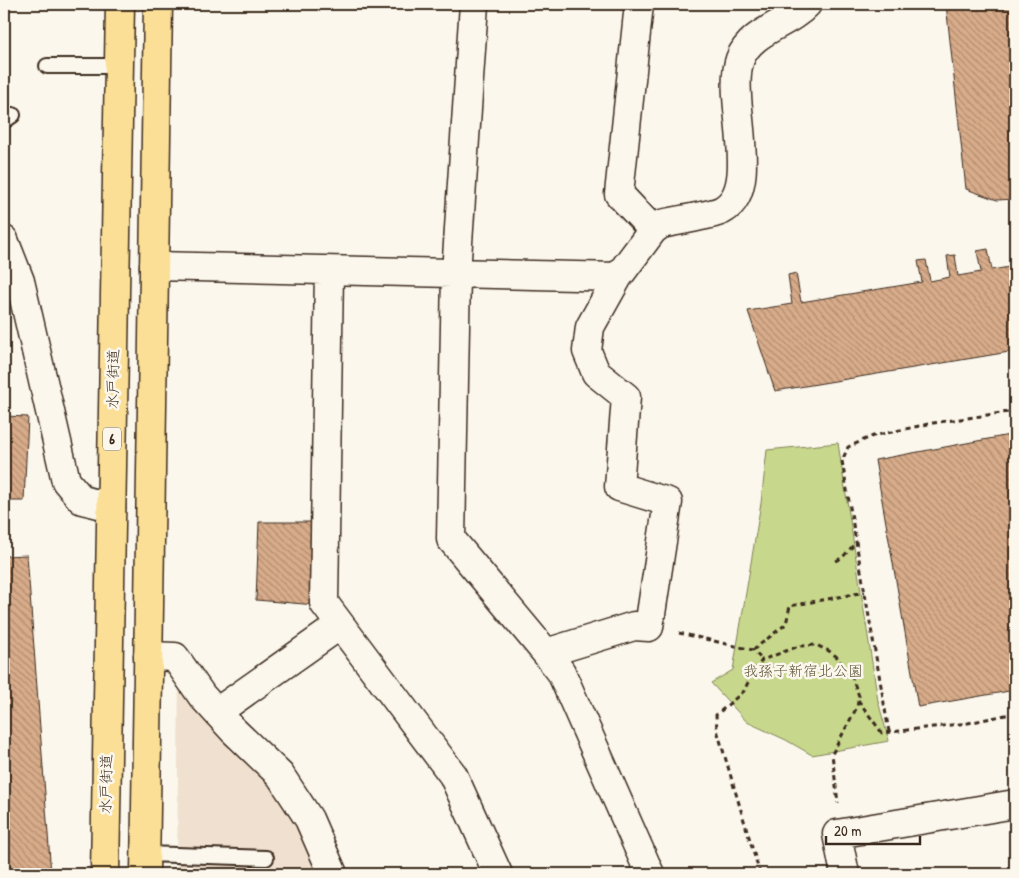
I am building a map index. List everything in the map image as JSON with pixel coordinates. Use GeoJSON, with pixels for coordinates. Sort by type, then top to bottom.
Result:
{"type":"FeatureCollection","features":[{"type":"Feature","properties":{"kind":"highway","name":"水戸街道"},"geometry":{"type":"LineString","coordinates":[[105,874],[120,4]]}},
{"type":"Feature","properties":{"kind":"highway"},"geometry":{"type":"LineString","coordinates":[[145,864],[158,4]]}},
{"type":"Feature","properties":{"kind":"street"},"geometry":{"type":"LineString","coordinates":[[474,4],[456,273],[451,539],[561,672],[650,874]]}},
{"type":"Feature","properties":{"kind":"street"},"geometry":{"type":"LineString","coordinates":[[639,4],[618,194],[653,230]]}},
{"type":"Feature","properties":{"kind":"street"},"geometry":{"type":"LineString","coordinates":[[546,653],[634,626],[649,627],[668,502],[619,487],[626,397],[596,373],[588,351],[590,327],[618,277],[653,230],[661,224],[724,210],[736,198],[742,165],[742,142],[736,90],[740,59],[752,41],[807,4]]}},
{"type":"Feature","properties":{"kind":"street"},"geometry":{"type":"LineString","coordinates":[[4,240],[20,281],[66,481],[82,500],[111,507]]}},
{"type":"Feature","properties":{"kind":"street"},"geometry":{"type":"LineString","coordinates":[[154,266],[618,277]]}},
{"type":"Feature","properties":{"kind":"street"},"geometry":{"type":"LineString","coordinates":[[328,271],[324,604],[453,774],[498,874]]}},
{"type":"Feature","properties":{"kind":"street"},"geometry":{"type":"LineString","coordinates":[[217,712],[340,625]]}},
{"type":"Feature","properties":{"kind":"street"},"geometry":{"type":"LineString","coordinates":[[148,656],[175,657],[202,696],[234,731],[280,775],[309,819],[334,874]]}},
{"type":"Feature","properties":{"kind":"street"},"geometry":{"type":"LineString","coordinates":[[845,874],[837,834],[1015,804]]}},
{"type":"Feature","properties":{"kind":"lane"},"geometry":{"type":"LineString","coordinates":[[47,66],[119,66]]}},
{"type":"Feature","properties":{"kind":"lane"},"geometry":{"type":"LineString","coordinates":[[145,864],[266,858]]}},
{"type":"Feature","properties":{"kind":"path"},"geometry":{"type":"LineString","coordinates":[[889,732],[842,461],[848,447],[873,436],[934,422],[1015,411]]}},
{"type":"Feature","properties":{"kind":"path"},"geometry":{"type":"LineString","coordinates":[[836,561],[844,558],[848,550],[856,543]]}},
{"type":"Feature","properties":{"kind":"path"},"geometry":{"type":"LineString","coordinates":[[753,650],[786,624],[790,606],[865,592]]}},
{"type":"Feature","properties":{"kind":"path"},"geometry":{"type":"LineString","coordinates":[[649,627],[753,650],[762,660]]}},
{"type":"Feature","properties":{"kind":"path"},"geometry":{"type":"LineString","coordinates":[[760,874],[717,730],[716,715],[744,691],[762,660],[799,646],[816,645],[837,657],[851,675],[859,696],[857,707],[832,754],[837,801],[844,832]]}},
{"type":"Feature","properties":{"kind":"path"},"geometry":{"type":"LineString","coordinates":[[858,700],[882,733],[968,723],[1015,713]]}},
{"type":"Feature","properties":{"kind":"shaded area"},"geometry":{"type":"Polygon","coordinates":[[[179,671],[277,778],[328,874],[177,874],[179,671]]]}},
{"type":"Feature","properties":{"kind":"green space","name":"我孫子新宿北公園"},"geometry":{"type":"Polygon","coordinates":[[[838,443],[878,701],[889,741],[812,755],[786,740],[747,722],[711,683],[733,670],[761,503],[767,450],[838,443]]]}},
{"type":"Feature","properties":{"kind":"building"},"geometry":{"type":"Polygon","coordinates":[[[946,4],[1015,4],[1015,199],[997,200],[966,189],[946,4]]]}},
{"type":"Feature","properties":{"kind":"building"},"geometry":{"type":"Polygon","coordinates":[[[988,249],[992,270],[1015,266],[1015,351],[775,391],[748,311],[792,304],[788,275],[796,273],[801,302],[922,282],[918,261],[926,260],[930,281],[950,277],[947,256],[955,255],[958,276],[981,272],[977,251],[988,249]]]}},
{"type":"Feature","properties":{"kind":"building"},"geometry":{"type":"Polygon","coordinates":[[[4,416],[28,417],[24,501],[4,501],[4,416]]]}},
{"type":"Feature","properties":{"kind":"building"},"geometry":{"type":"Polygon","coordinates":[[[1015,434],[1015,690],[918,707],[875,460],[1015,434]]]}},
{"type":"Feature","properties":{"kind":"building"},"geometry":{"type":"Polygon","coordinates":[[[259,522],[316,522],[316,605],[256,600],[259,522]]]}},
{"type":"Feature","properties":{"kind":"building"},"geometry":{"type":"Polygon","coordinates":[[[27,555],[51,874],[4,874],[4,556],[27,555]]]}}]}
